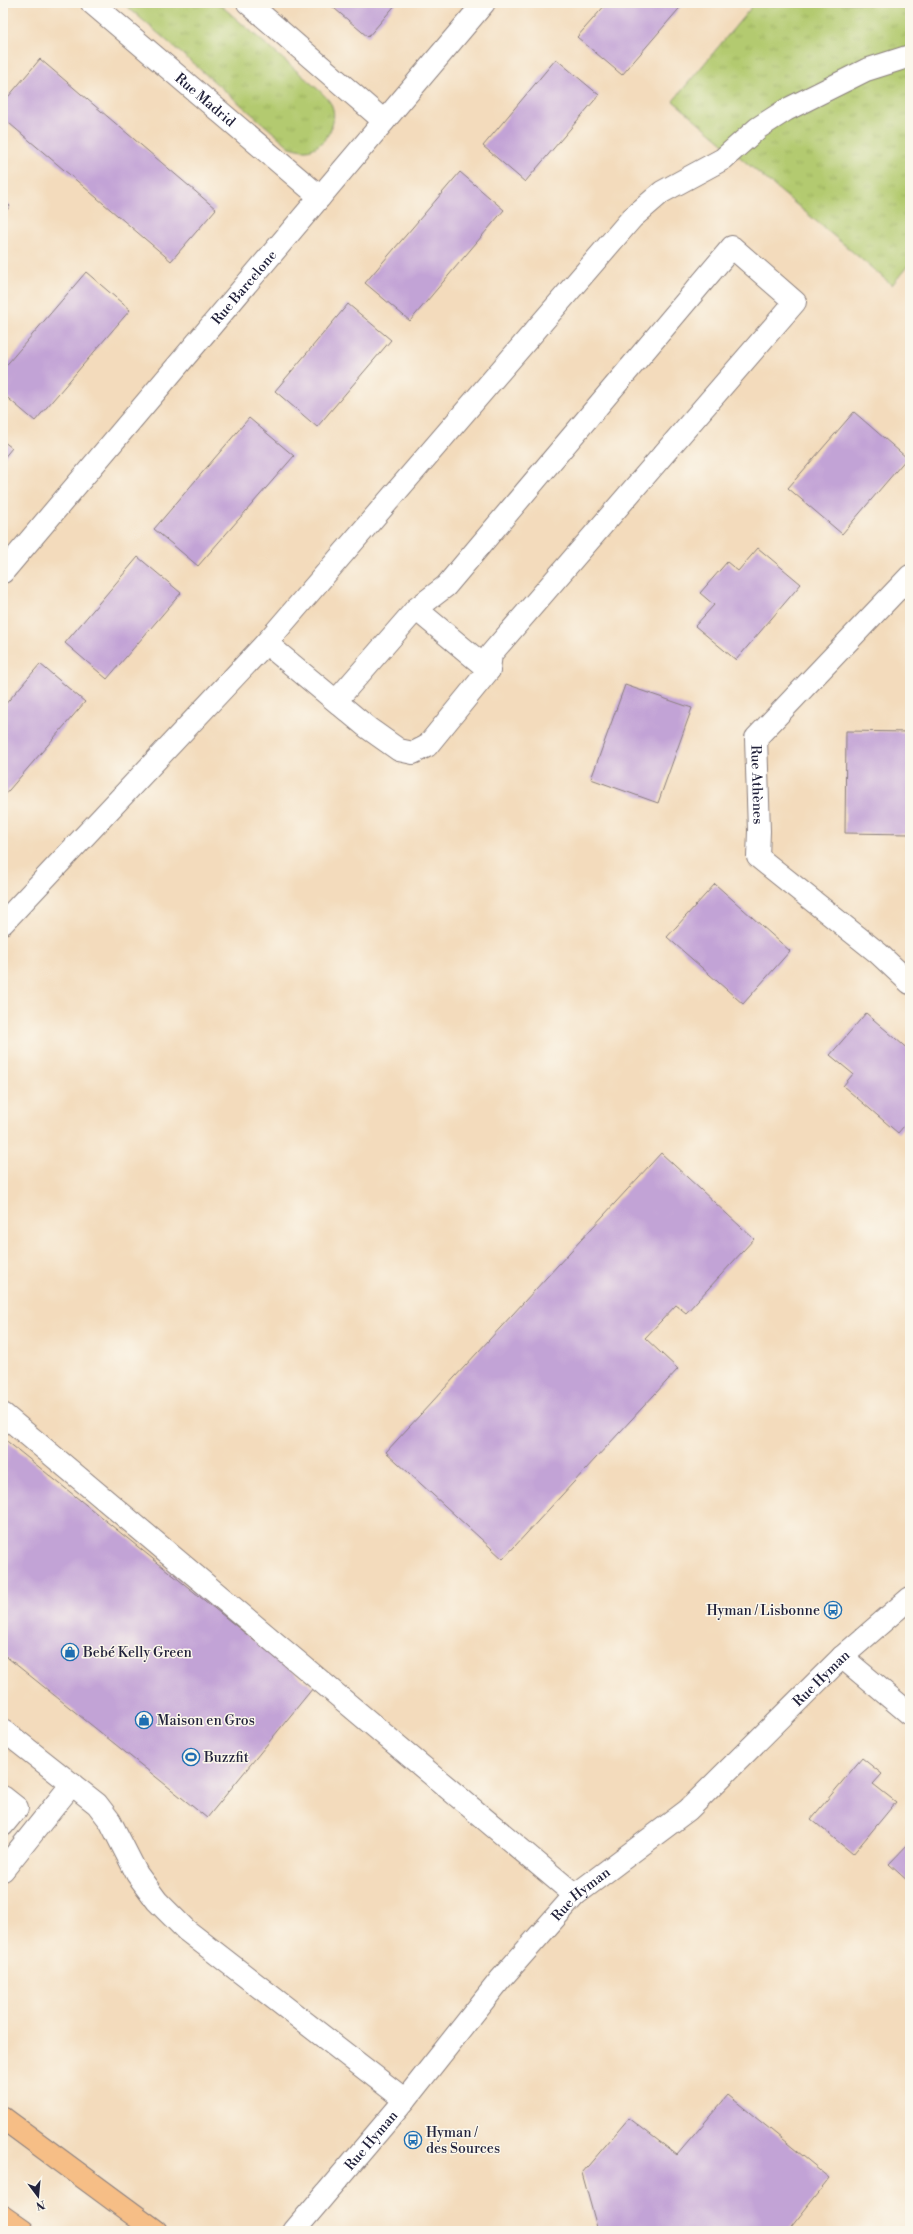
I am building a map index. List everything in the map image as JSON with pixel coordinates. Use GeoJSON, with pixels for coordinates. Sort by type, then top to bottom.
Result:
{"type":"FeatureCollection","features":[{"type":"Feature","properties":{"kind":"main road"},"geometry":{"type":"LineString","coordinates":[[3,2118],[156,2231]]}},
{"type":"Feature","properties":{"kind":"main road"},"geometry":{"type":"LineString","coordinates":[[3,2217],[23,2231]]}},
{"type":"Feature","properties":{"kind":"street","name":"Rue Madrid"},"geometry":{"type":"LineString","coordinates":[[92,3],[320,197]]}},
{"type":"Feature","properties":{"kind":"street"},"geometry":{"type":"LineString","coordinates":[[248,3],[384,120]]}},
{"type":"Feature","properties":{"kind":"street","name":"Rue Barcelone"},"geometry":{"type":"LineString","coordinates":[[3,572],[484,3]]}},
{"type":"Feature","properties":{"kind":"street"},"geometry":{"type":"LineString","coordinates":[[3,923],[266,643],[632,218],[662,192],[723,159],[758,128],[786,110],[866,70],[910,56]]}},
{"type":"Feature","properties":{"kind":"street"},"geometry":{"type":"LineString","coordinates":[[266,643],[368,728],[399,750],[413,754],[427,746],[489,670],[491,654],[795,302],[732,248],[446,586],[416,609],[336,701]]}},
{"type":"Feature","properties":{"kind":"street","name":"Rue Athènes"},"geometry":{"type":"LineString","coordinates":[[910,576],[756,738],[759,831],[758,857],[878,954],[910,983]]}},
{"type":"Feature","properties":{"kind":"street"},"geometry":{"type":"LineString","coordinates":[[416,609],[489,670]]}},
{"type":"Feature","properties":{"kind":"street"},"geometry":{"type":"LineString","coordinates":[[3,1414],[575,1896]]}},
{"type":"Feature","properties":{"kind":"street","name":"Rue Hyman"},"geometry":{"type":"LineString","coordinates":[[294,2231],[405,2100],[500,1980],[575,1896],[688,1810],[842,1657],[910,1598]]}},
{"type":"Feature","properties":{"kind":"street"},"geometry":{"type":"LineString","coordinates":[[842,1657],[910,1714]]}},
{"type":"Feature","properties":{"kind":"street"},"geometry":{"type":"LineString","coordinates":[[3,1730],[72,1784],[101,1810],[110,1821],[137,1874],[157,1901],[186,1930],[405,2100]]}},
{"type":"Feature","properties":{"kind":"street"},"geometry":{"type":"LineString","coordinates":[[3,1870],[72,1784]]}},
{"type":"Feature","properties":{"kind":"street"},"geometry":{"type":"LineString","coordinates":[[3,1797],[17,1808],[3,1825]]}},
{"type":"Feature","properties":{"kind":"green space"},"geometry":{"type":"Polygon","coordinates":[[[123,3],[218,3],[327,98],[334,113],[328,136],[323,142],[310,149],[302,150],[290,147],[123,3]]]}},
{"type":"Feature","properties":{"kind":"green space"},"geometry":{"type":"Polygon","coordinates":[[[755,3],[910,3],[910,263],[892,285],[673,101],[755,3]]]}},
{"type":"Feature","properties":{"kind":"building"},"geometry":{"type":"Polygon","coordinates":[[[328,3],[397,3],[368,37],[328,3]]]}},
{"type":"Feature","properties":{"kind":"building"},"geometry":{"type":"Polygon","coordinates":[[[607,3],[684,3],[622,75],[577,37],[607,3]]]}},
{"type":"Feature","properties":{"kind":"building"},"geometry":{"type":"Polygon","coordinates":[[[40,59],[216,209],[171,261],[3,118],[3,103],[40,59]]]}},
{"type":"Feature","properties":{"kind":"building"},"geometry":{"type":"Polygon","coordinates":[[[556,59],[599,95],[525,182],[483,146],[556,59]]]}},
{"type":"Feature","properties":{"kind":"building"},"geometry":{"type":"Polygon","coordinates":[[[460,172],[504,210],[410,321],[365,283],[460,172]]]}},
{"type":"Feature","properties":{"kind":"building"},"geometry":{"type":"Polygon","coordinates":[[[3,200],[10,206],[3,215],[3,200]]]}},
{"type":"Feature","properties":{"kind":"building"},"geometry":{"type":"Polygon","coordinates":[[[86,272],[130,310],[35,421],[3,394],[3,369],[86,272]]]}},
{"type":"Feature","properties":{"kind":"building"},"geometry":{"type":"Polygon","coordinates":[[[348,304],[391,340],[317,427],[275,391],[348,304]]]}},
{"type":"Feature","properties":{"kind":"building"},"geometry":{"type":"Polygon","coordinates":[[[854,412],[907,458],[842,534],[788,488],[854,412]]]}},
{"type":"Feature","properties":{"kind":"building"},"geometry":{"type":"Polygon","coordinates":[[[249,418],[294,456],[198,566],[154,529],[249,418]]]}},
{"type":"Feature","properties":{"kind":"building"},"geometry":{"type":"Polygon","coordinates":[[[3,441],[12,448],[3,459],[3,441]]]}},
{"type":"Feature","properties":{"kind":"building"},"geometry":{"type":"Polygon","coordinates":[[[758,548],[801,584],[736,660],[695,626],[714,605],[700,593],[727,562],[738,571],[758,548]]]}},
{"type":"Feature","properties":{"kind":"building"},"geometry":{"type":"Polygon","coordinates":[[[138,557],[181,593],[107,679],[65,643],[138,557]]]}},
{"type":"Feature","properties":{"kind":"building"},"geometry":{"type":"Polygon","coordinates":[[[40,664],[85,702],[3,797],[3,707],[40,664]]]}},
{"type":"Feature","properties":{"kind":"building"},"geometry":{"type":"Polygon","coordinates":[[[625,685],[692,708],[658,803],[591,779],[625,685]]]}},
{"type":"Feature","properties":{"kind":"building"},"geometry":{"type":"Polygon","coordinates":[[[846,731],[910,732],[910,834],[845,833],[846,731]]]}},
{"type":"Feature","properties":{"kind":"building"},"geometry":{"type":"Polygon","coordinates":[[[715,884],[790,951],[743,1004],[667,937],[715,884]]]}},
{"type":"Feature","properties":{"kind":"building"},"geometry":{"type":"Polygon","coordinates":[[[866,1013],[910,1051],[910,1119],[898,1133],[843,1086],[853,1074],[830,1055],[866,1013]]]}},
{"type":"Feature","properties":{"kind":"building"},"geometry":{"type":"Polygon","coordinates":[[[661,1153],[754,1239],[686,1313],[676,1305],[645,1338],[678,1369],[503,1559],[386,1452],[661,1153]]]}},
{"type":"Feature","properties":{"kind":"building"},"geometry":{"type":"Polygon","coordinates":[[[3,1438],[313,1688],[207,1818],[3,1654],[3,1438]]]}},
{"type":"Feature","properties":{"kind":"building"},"geometry":{"type":"Polygon","coordinates":[[[862,1758],[882,1774],[873,1784],[896,1802],[853,1854],[811,1819],[862,1758]]]}},
{"type":"Feature","properties":{"kind":"building"},"geometry":{"type":"Polygon","coordinates":[[[910,1842],[910,1883],[889,1864],[910,1842]]]}},
{"type":"Feature","properties":{"kind":"building"},"geometry":{"type":"Polygon","coordinates":[[[728,2095],[830,2178],[788,2231],[598,2231],[582,2173],[629,2118],[677,2155],[728,2095]]]}},
{"type":"Feature","properties":{"kind":"place","name":"Hyman / Lisbonne"},"geometry":{"type":"Point","coordinates":[833,1610]}},
{"type":"Feature","properties":{"kind":"place","name":"Bebé Kelly Green"},"geometry":{"type":"Point","coordinates":[70,1652]}},
{"type":"Feature","properties":{"kind":"place","name":"Maison en Gros"},"geometry":{"type":"Point","coordinates":[144,1720]}},
{"type":"Feature","properties":{"kind":"place","name":"Buzzfit"},"geometry":{"type":"Point","coordinates":[191,1757]}},
{"type":"Feature","properties":{"kind":"place","name":"Hyman / des Sources"},"geometry":{"type":"Point","coordinates":[413,2140]}}]}
